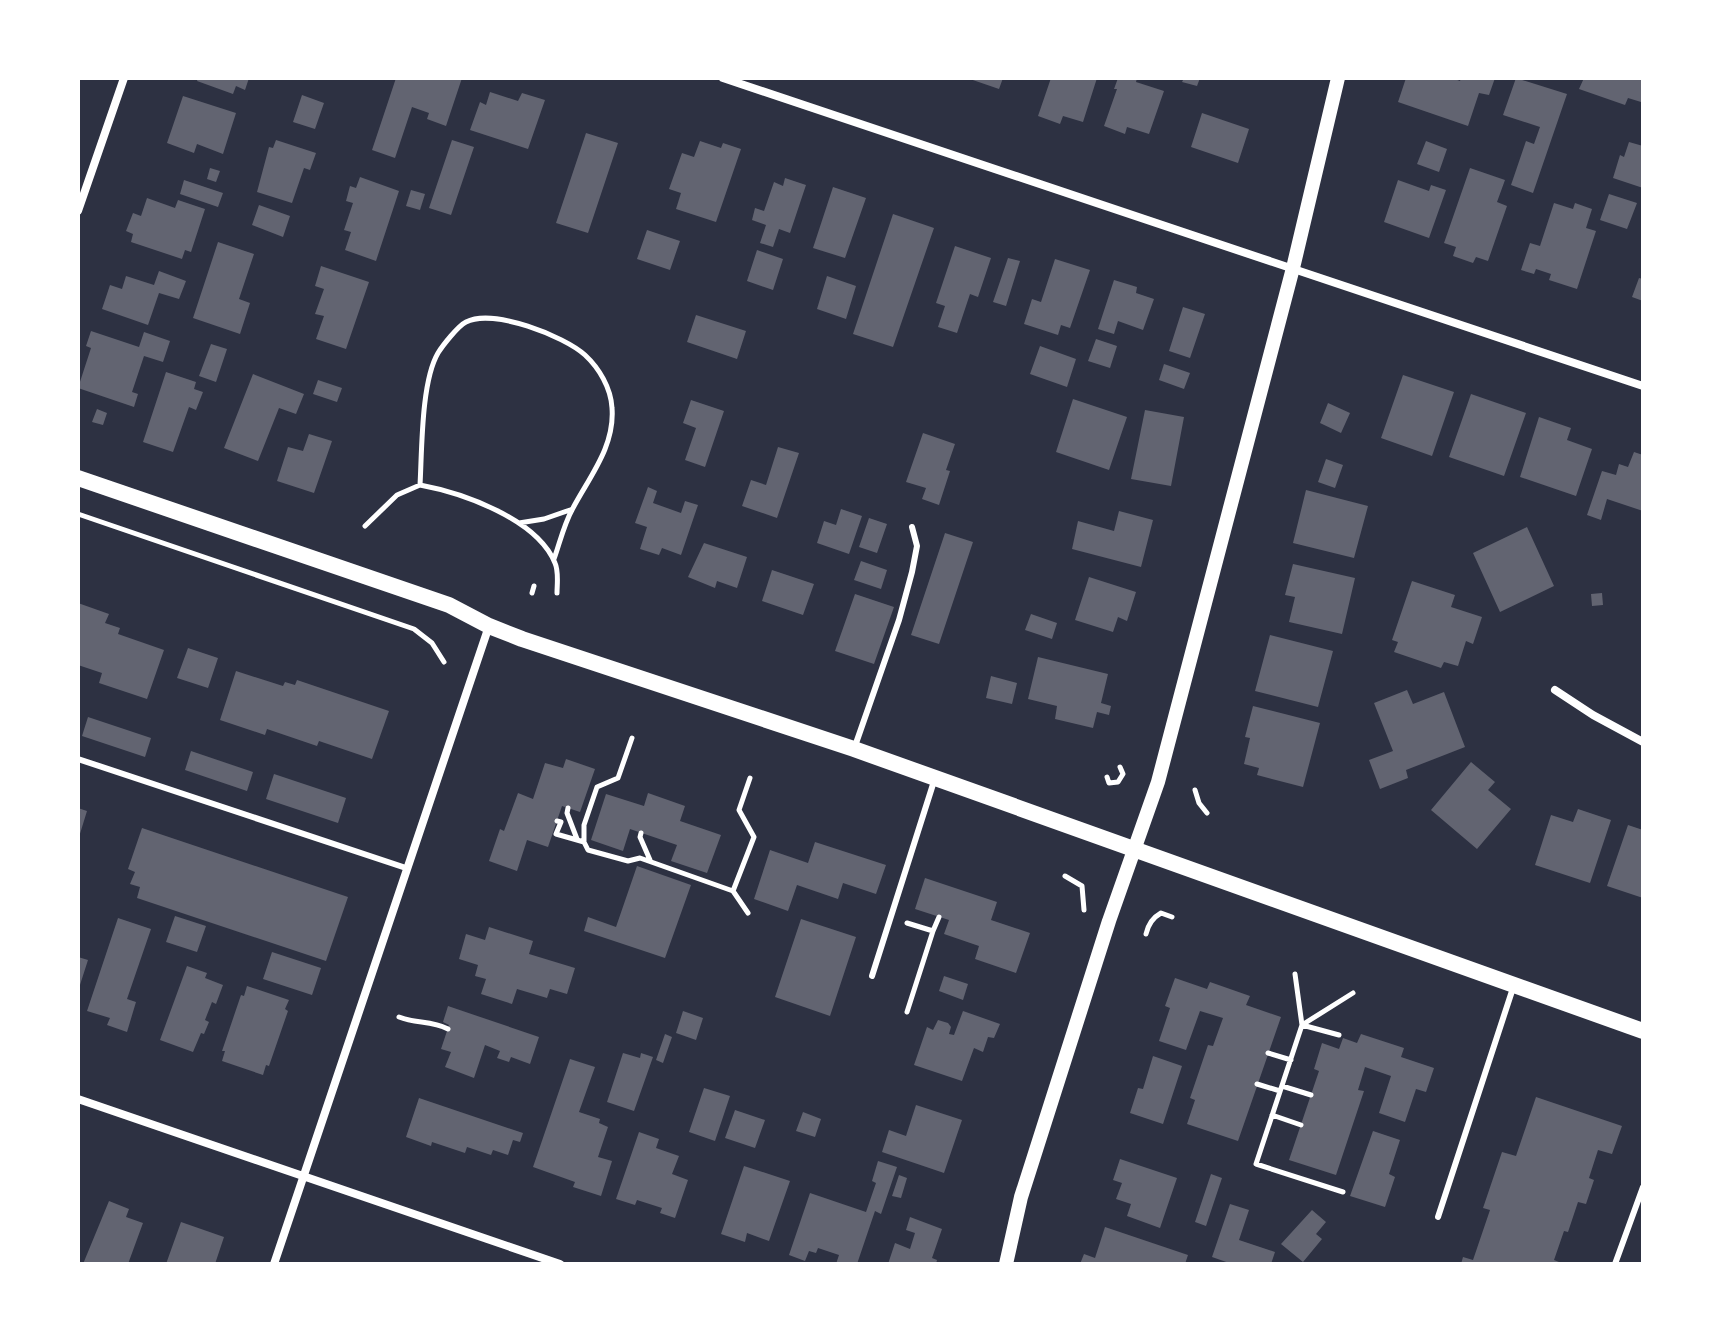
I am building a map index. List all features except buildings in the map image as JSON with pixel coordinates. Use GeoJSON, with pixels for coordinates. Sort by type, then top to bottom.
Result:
{"type":"FeatureCollection","features":[{"type":"Feature","properties":{"kind":"main road"},"geometry":{"type":"LineString","coordinates":[[78,478],[449,605],[489,626],[854,749],[1643,1031]]}},
{"type":"Feature","properties":{"kind":"street"},"geometry":{"type":"LineString","coordinates":[[78,211],[124,78]]}},
{"type":"Feature","properties":{"kind":"street"},"geometry":{"type":"LineString","coordinates":[[723,78],[1643,386]]}},
{"type":"Feature","properties":{"kind":"street"},"geometry":{"type":"LineString","coordinates":[[756,89],[760,78]]}},
{"type":"Feature","properties":{"kind":"street"},"geometry":{"type":"LineString","coordinates":[[1006,1264],[1021,1197],[1104,935],[1158,782],[1293,268],[1338,78]]}},
{"type":"Feature","properties":{"kind":"street"},"geometry":{"type":"LineString","coordinates":[[274,1264],[489,626]]}},
{"type":"Feature","properties":{"kind":"street"},"geometry":{"type":"LineString","coordinates":[[1555,690],[1643,742]]}},
{"type":"Feature","properties":{"kind":"street"},"geometry":{"type":"LineString","coordinates":[[78,1099],[560,1264]]}},
{"type":"Feature","properties":{"kind":"lane"},"geometry":{"type":"LineString","coordinates":[[854,749],[899,620],[912,572],[917,546],[912,527]]}},
{"type":"Feature","properties":{"kind":"lane"},"geometry":{"type":"LineString","coordinates":[[78,759],[406,868]]}},
{"type":"Feature","properties":{"kind":"lane"},"geometry":{"type":"LineString","coordinates":[[872,976],[935,778]]}},
{"type":"Feature","properties":{"kind":"lane"},"geometry":{"type":"LineString","coordinates":[[1438,1217],[1515,985]]}},
{"type":"Feature","properties":{"kind":"lane"},"geometry":{"type":"LineString","coordinates":[[1615,1264],[1643,1187]]}},
{"type":"Feature","properties":{"kind":"path"},"geometry":{"type":"LineString","coordinates":[[420,485],[425,401],[438,354],[465,322],[489,316],[568,343],[584,353],[598,369],[612,408],[608,443],[571,510],[554,559]]}},
{"type":"Feature","properties":{"kind":"path"},"geometry":{"type":"LineString","coordinates":[[365,526],[397,495],[420,485],[452,491],[530,529],[557,566],[557,593]]}},
{"type":"Feature","properties":{"kind":"path"},"geometry":{"type":"LineString","coordinates":[[519,523],[571,510]]}},
{"type":"Feature","properties":{"kind":"path"},"geometry":{"type":"LineString","coordinates":[[78,514],[414,629],[432,643],[444,662]]}},
{"type":"Feature","properties":{"kind":"path"},"geometry":{"type":"LineString","coordinates":[[532,593],[534,586]]}},
{"type":"Feature","properties":{"kind":"path"},"geometry":{"type":"LineString","coordinates":[[581,841],[597,787],[618,778],[632,738]]}},
{"type":"Feature","properties":{"kind":"path"},"geometry":{"type":"LineString","coordinates":[[1107,777],[1109,783],[1118,782],[1123,774],[1120,767]]}},
{"type":"Feature","properties":{"kind":"path"},"geometry":{"type":"LineString","coordinates":[[733,891],[754,837],[739,810],[750,778]]}},
{"type":"Feature","properties":{"kind":"path"},"geometry":{"type":"LineString","coordinates":[[1195,790],[1199,803],[1207,813]]}},
{"type":"Feature","properties":{"kind":"path"},"geometry":{"type":"LineString","coordinates":[[568,808],[567,813],[588,850],[628,861],[640,858],[733,891],[748,913]]}},
{"type":"Feature","properties":{"kind":"path"},"geometry":{"type":"LineString","coordinates":[[557,821],[561,822],[556,834],[581,841]]}},
{"type":"Feature","properties":{"kind":"path"},"geometry":{"type":"LineString","coordinates":[[641,833],[650,861]]}},
{"type":"Feature","properties":{"kind":"path"},"geometry":{"type":"LineString","coordinates":[[1065,876],[1082,886],[1084,910]]}},
{"type":"Feature","properties":{"kind":"path"},"geometry":{"type":"LineString","coordinates":[[1146,934],[1148,925],[1156,916],[1161,913],[1172,917]]}},
{"type":"Feature","properties":{"kind":"path"},"geometry":{"type":"LineString","coordinates":[[907,1012],[930,931],[939,917]]}},
{"type":"Feature","properties":{"kind":"path"},"geometry":{"type":"LineString","coordinates":[[1295,974],[1302,1025],[1256,1164],[1343,1192]]}},
{"type":"Feature","properties":{"kind":"path"},"geometry":{"type":"LineString","coordinates":[[1302,1025],[1353,993]]}},
{"type":"Feature","properties":{"kind":"path"},"geometry":{"type":"LineString","coordinates":[[399,1017],[414,1023],[431,1021],[448,1029]]}},
{"type":"Feature","properties":{"kind":"path"},"geometry":{"type":"LineString","coordinates":[[1302,1025],[1339,1035]]}},
{"type":"Feature","properties":{"kind":"path"},"geometry":{"type":"LineString","coordinates":[[1268,1053],[1291,1060]]}},
{"type":"Feature","properties":{"kind":"path"},"geometry":{"type":"LineString","coordinates":[[1257,1084],[1311,1095]]}},
{"type":"Feature","properties":{"kind":"path"},"geometry":{"type":"LineString","coordinates":[[1272,1115],[1301,1125]]}}]}
